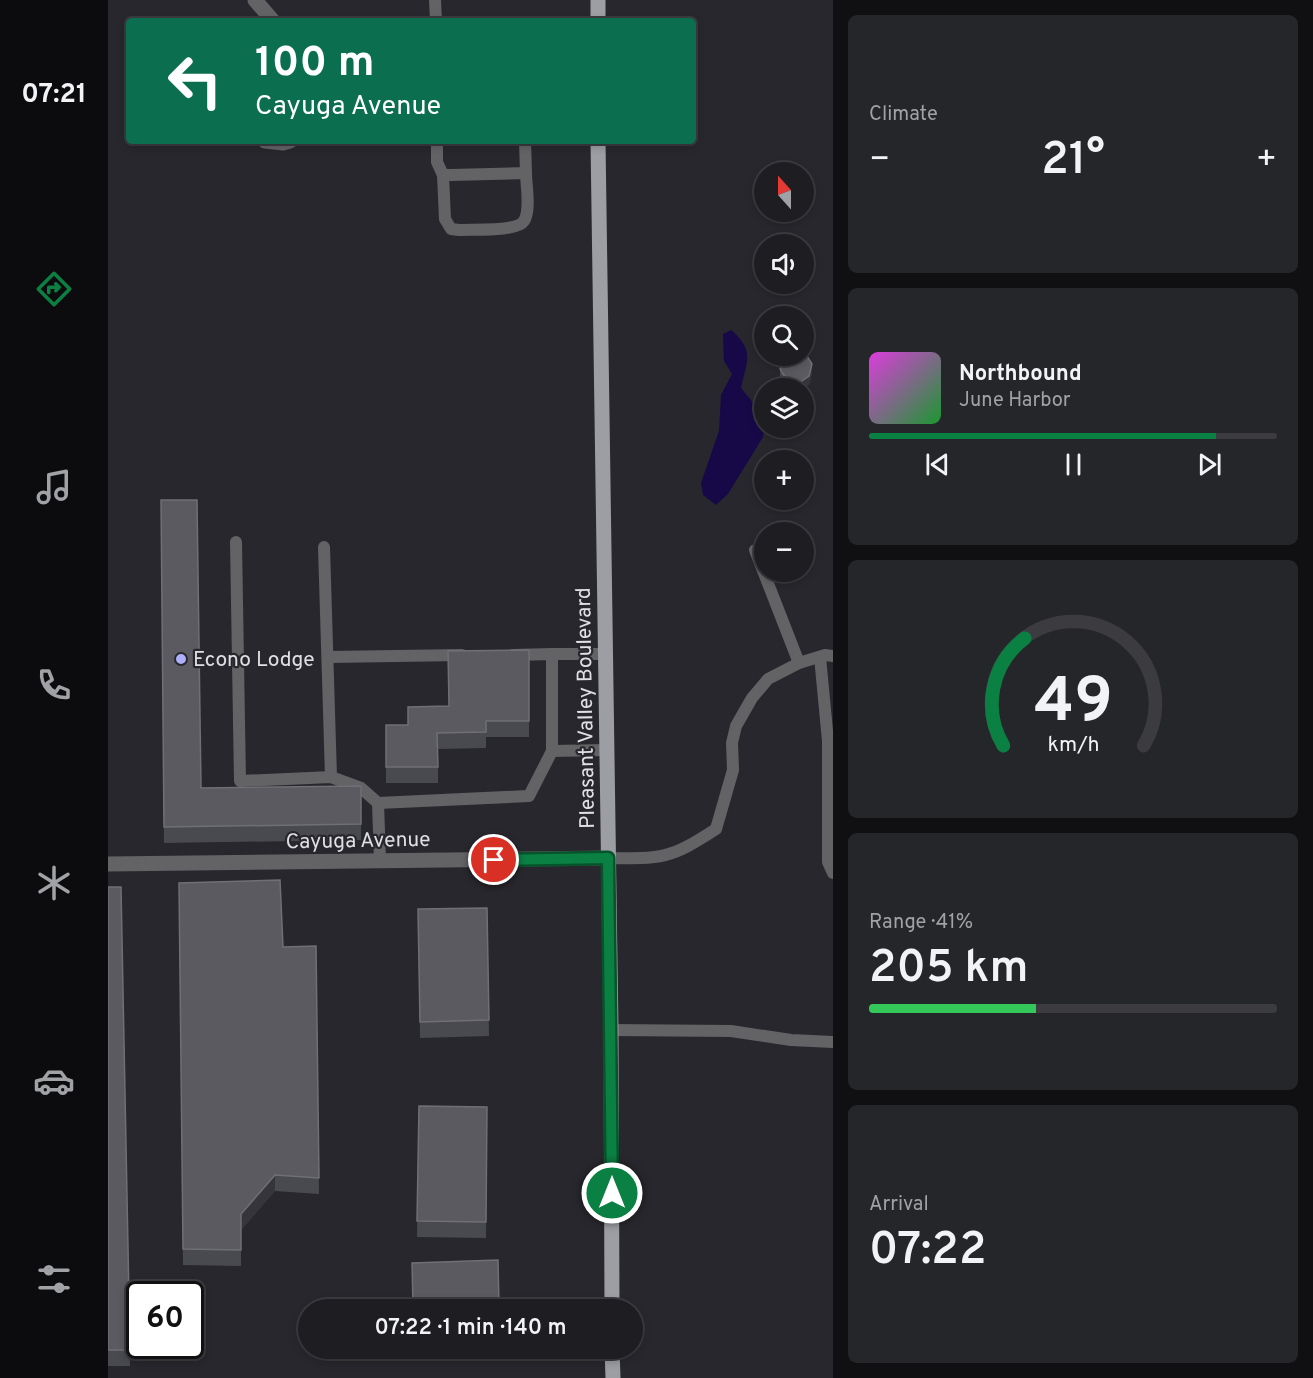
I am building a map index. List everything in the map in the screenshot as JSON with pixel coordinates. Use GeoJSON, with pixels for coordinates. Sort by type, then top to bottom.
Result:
{"type":"FeatureCollection","features":[{"type":"Feature","properties":{"kind":"main road"},"geometry":{"type":"LineString","coordinates":[[598,0],[598,18]]}},
{"type":"Feature","properties":{"kind":"main road","name":"Pleasant Valley Boulevard"},"geometry":{"type":"LineString","coordinates":[[598,144],[611,1030],[612,1299]]}},
{"type":"Feature","properties":{"kind":"main road"},"geometry":{"type":"LineString","coordinates":[[612,1359],[613,1378]]}},
{"type":"Feature","properties":{"kind":"street"},"geometry":{"type":"LineString","coordinates":[[255,0],[270,18]]}},
{"type":"Feature","properties":{"kind":"street","name":"Cayuga Avenue"},"geometry":{"type":"LineString","coordinates":[[108,864],[608,858]]}},
{"type":"Feature","properties":{"kind":"lane"},"geometry":{"type":"LineString","coordinates":[[435,0],[436,18]]}},
{"type":"Feature","properties":{"kind":"lane"},"geometry":{"type":"LineString","coordinates":[[437,144],[437,162],[443,175],[445,219],[451,229],[459,230],[514,228],[524,221],[527,213],[525,144]]}},
{"type":"Feature","properties":{"kind":"lane"},"geometry":{"type":"LineString","coordinates":[[443,175],[526,173]]}},
{"type":"Feature","properties":{"kind":"lane"},"geometry":{"type":"LineString","coordinates":[[236,542],[240,781],[331,777],[361,788],[378,803],[529,796],[552,751],[552,654]]}},
{"type":"Feature","properties":{"kind":"lane"},"geometry":{"type":"LineString","coordinates":[[324,547],[331,777]]}},
{"type":"Feature","properties":{"kind":"lane"},"geometry":{"type":"LineString","coordinates":[[767,582],[799,663]]}},
{"type":"Feature","properties":{"kind":"lane"},"geometry":{"type":"LineString","coordinates":[[505,655],[606,654]]}},
{"type":"Feature","properties":{"kind":"lane"},"geometry":{"type":"LineString","coordinates":[[329,657],[470,655]]}},
{"type":"Feature","properties":{"kind":"lane"},"geometry":{"type":"LineString","coordinates":[[608,858],[658,859],[686,849],[716,829],[733,770],[732,743],[736,726],[752,698],[768,679],[799,663],[826,657],[830,744],[828,862],[833,873]]}},
{"type":"Feature","properties":{"kind":"lane"},"geometry":{"type":"LineString","coordinates":[[552,751],[606,750]]}},
{"type":"Feature","properties":{"kind":"lane"},"geometry":{"type":"LineString","coordinates":[[378,803],[380,861]]}},
{"type":"Feature","properties":{"kind":"lane"},"geometry":{"type":"LineString","coordinates":[[611,1030],[731,1031],[791,1040],[833,1042]]}},
{"type":"Feature","properties":{"kind":"shaded area"},"geometry":{"type":"Polygon","coordinates":[[[731,330],[744,344],[747,363],[741,388],[754,404],[754,438],[762,438],[728,494],[716,505],[703,495],[701,483],[719,431],[721,395],[732,374],[724,361],[723,334],[731,330]]]}},
{"type":"Feature","properties":{"kind":"building"},"geometry":{"type":"Polygon","coordinates":[[[781,366],[812,366],[806,378],[786,378],[780,369],[781,366]]]}},
{"type":"Feature","properties":{"kind":"building","name":"Econo Lodge"},"geometry":{"type":"Polygon","coordinates":[[[161,500],[197,500],[201,788],[361,786],[361,824],[164,827],[161,500]]]}},
{"type":"Feature","properties":{"kind":"building"},"geometry":{"type":"Polygon","coordinates":[[[529,650],[529,721],[486,721],[486,732],[437,733],[438,767],[386,767],[386,725],[408,725],[408,707],[449,706],[448,651],[529,650]]]}},
{"type":"Feature","properties":{"kind":"building"},"geometry":{"type":"Polygon","coordinates":[[[280,880],[283,947],[316,946],[319,1178],[275,1175],[241,1214],[241,1250],[183,1249],[179,883],[280,880]]]}},
{"type":"Feature","properties":{"kind":"building"},"geometry":{"type":"Polygon","coordinates":[[[108,887],[121,887],[129,1281],[126,1281],[126,1350],[108,1350],[108,887]]]}},
{"type":"Feature","properties":{"kind":"building"},"geometry":{"type":"Polygon","coordinates":[[[487,908],[489,1020],[420,1022],[418,909],[487,908]]]}},
{"type":"Feature","properties":{"kind":"building"},"geometry":{"type":"Polygon","coordinates":[[[419,1106],[487,1107],[486,1222],[417,1221],[419,1106]]]}},
{"type":"Feature","properties":{"kind":"building"},"geometry":{"type":"Polygon","coordinates":[[[498,1260],[499,1299],[413,1299],[412,1263],[498,1260]]]}},
{"type":"Feature","properties":{"kind":"place","name":"Econo Lodge"},"geometry":{"type":"Point","coordinates":[181,659]}},
{"type":"Feature","properties":{"kind":"route"},"geometry":{"type":"LineString","coordinates":[[494,860],[608,858],[612,1193]]}}]}
